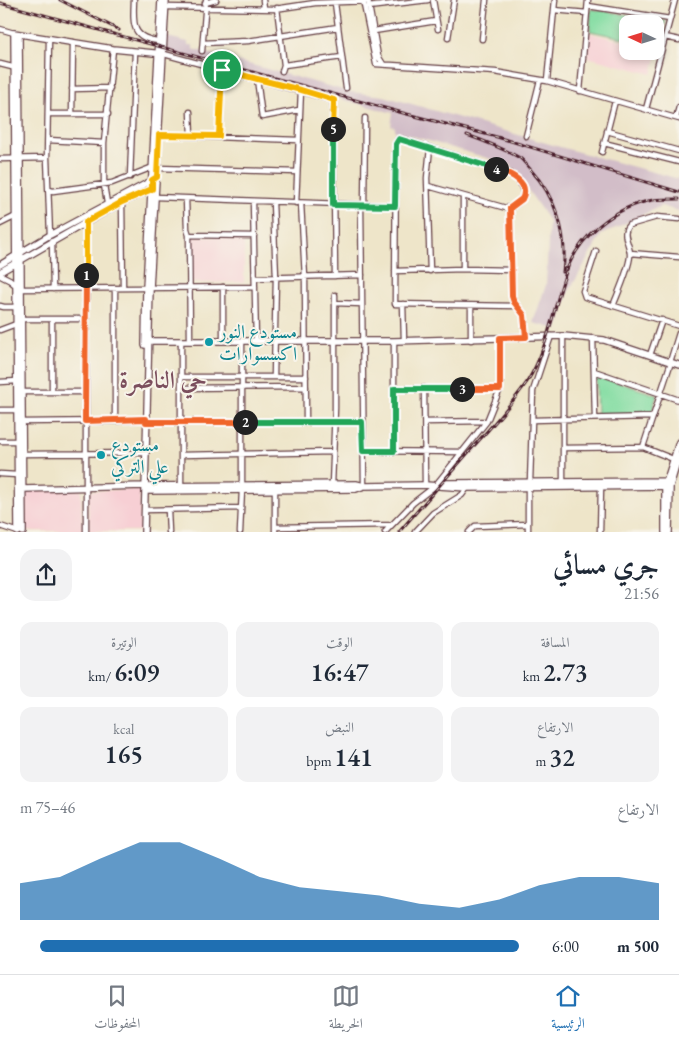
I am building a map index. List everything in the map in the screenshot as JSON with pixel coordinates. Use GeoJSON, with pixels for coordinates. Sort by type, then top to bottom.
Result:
{"type":"FeatureCollection","features":[{"type":"Feature","properties":{"kind":"street"},"geometry":{"type":"LineString","coordinates":[[134,0],[133,23],[135,30],[147,38],[162,41]]}},
{"type":"Feature","properties":{"kind":"street"},"geometry":{"type":"LineString","coordinates":[[161,0],[162,41]]}},
{"type":"Feature","properties":{"kind":"street"},"geometry":{"type":"LineString","coordinates":[[156,167],[161,54],[166,0]]}},
{"type":"Feature","properties":{"kind":"street"},"geometry":{"type":"LineString","coordinates":[[205,4],[216,0]]}},
{"type":"Feature","properties":{"kind":"street"},"geometry":{"type":"LineString","coordinates":[[263,0],[264,8]]}},
{"type":"Feature","properties":{"kind":"street"},"geometry":{"type":"LineString","coordinates":[[367,8],[428,0]]}},
{"type":"Feature","properties":{"kind":"street"},"geometry":{"type":"LineString","coordinates":[[433,0],[438,29]]}},
{"type":"Feature","properties":{"kind":"street"},"geometry":{"type":"LineString","coordinates":[[448,38],[454,0]]}},
{"type":"Feature","properties":{"kind":"street"},"geometry":{"type":"LineString","coordinates":[[482,39],[486,0]]}},
{"type":"Feature","properties":{"kind":"street"},"geometry":{"type":"LineString","coordinates":[[546,81],[555,0]]}},
{"type":"Feature","properties":{"kind":"street"},"geometry":{"type":"LineString","coordinates":[[646,109],[675,0]]}},
{"type":"Feature","properties":{"kind":"street"},"geometry":{"type":"LineString","coordinates":[[166,8],[205,4],[277,8],[307,2],[366,1],[376,64],[495,72],[546,81],[678,118],[679,107]]}},
{"type":"Feature","properties":{"kind":"street"},"geometry":{"type":"LineString","coordinates":[[334,3],[346,88]]}},
{"type":"Feature","properties":{"kind":"street"},"geometry":{"type":"LineString","coordinates":[[580,91],[588,3],[670,19]]}},
{"type":"Feature","properties":{"kind":"street"},"geometry":{"type":"LineString","coordinates":[[202,50],[205,4]]}},
{"type":"Feature","properties":{"kind":"street"},"geometry":{"type":"LineString","coordinates":[[277,8],[284,65],[282,71]]}},
{"type":"Feature","properties":{"kind":"street"},"geometry":{"type":"LineString","coordinates":[[367,8],[374,31],[378,56],[383,64]]}},
{"type":"Feature","properties":{"kind":"street"},"geometry":{"type":"LineString","coordinates":[[554,10],[587,13]]}},
{"type":"Feature","properties":{"kind":"street"},"geometry":{"type":"LineString","coordinates":[[374,31],[436,21]]}},
{"type":"Feature","properties":{"kind":"street"},"geometry":{"type":"LineString","coordinates":[[203,43],[248,41],[338,27]]}},
{"type":"Feature","properties":{"kind":"street"},"geometry":{"type":"LineString","coordinates":[[0,29],[113,49],[161,54],[334,100],[334,276]]}},
{"type":"Feature","properties":{"kind":"street"},"geometry":{"type":"LineString","coordinates":[[17,33],[18,258],[0,274],[19,287],[53,289],[255,287]]}},
{"type":"Feature","properties":{"kind":"street"},"geometry":{"type":"LineString","coordinates":[[665,37],[679,40]]}},
{"type":"Feature","properties":{"kind":"street"},"geometry":{"type":"LineString","coordinates":[[49,39],[47,158],[53,289]]}},
{"type":"Feature","properties":{"kind":"street"},"geometry":{"type":"LineString","coordinates":[[72,42],[72,114]]}},
{"type":"Feature","properties":{"kind":"street"},"geometry":{"type":"LineString","coordinates":[[107,203],[104,185],[104,143],[113,49]]}},
{"type":"Feature","properties":{"kind":"street"},"geometry":{"type":"LineString","coordinates":[[130,177],[135,52]]}},
{"type":"Feature","properties":{"kind":"street"},"geometry":{"type":"LineString","coordinates":[[144,532],[146,420],[144,411],[148,288],[159,135],[161,54]]}},
{"type":"Feature","properties":{"kind":"street"},"geometry":{"type":"LineString","coordinates":[[284,65],[342,57]]}},
{"type":"Feature","properties":{"kind":"street"},"geometry":{"type":"LineString","coordinates":[[0,64],[17,68]]}},
{"type":"Feature","properties":{"kind":"street"},"geometry":{"type":"LineString","coordinates":[[219,136],[222,70]]}},
{"type":"Feature","properties":{"kind":"street"},"geometry":{"type":"LineString","coordinates":[[257,79],[262,116],[300,110]]}},
{"type":"Feature","properties":{"kind":"street"},"geometry":{"type":"LineString","coordinates":[[526,136],[540,80]]}},
{"type":"Feature","properties":{"kind":"street"},"geometry":{"type":"LineString","coordinates":[[72,89],[110,88]]}},
{"type":"Feature","properties":{"kind":"street"},"geometry":{"type":"LineString","coordinates":[[301,90],[297,172],[305,277],[307,341],[306,422]]}},
{"type":"Feature","properties":{"kind":"street"},"geometry":{"type":"LineString","coordinates":[[602,152],[615,100]]}},
{"type":"Feature","properties":{"kind":"street"},"geometry":{"type":"LineString","coordinates":[[190,112],[191,136]]}},
{"type":"Feature","properties":{"kind":"street"},"geometry":{"type":"LineString","coordinates":[[48,114],[108,114]]}},
{"type":"Feature","properties":{"kind":"street"},"geometry":{"type":"LineString","coordinates":[[364,486],[362,276],[365,118]]}},
{"type":"Feature","properties":{"kind":"street"},"geometry":{"type":"LineString","coordinates":[[608,130],[679,151]]}},
{"type":"Feature","properties":{"kind":"street"},"geometry":{"type":"LineString","coordinates":[[159,135],[298,140]]}},
{"type":"Feature","properties":{"kind":"street"},"geometry":{"type":"LineString","coordinates":[[428,186],[506,208],[510,208],[522,199],[524,194],[522,185],[513,175],[399,139],[397,141],[395,206],[395,304],[517,306]]}},
{"type":"Feature","properties":{"kind":"street"},"geometry":{"type":"LineString","coordinates":[[48,140],[104,143]]}},
{"type":"Feature","properties":{"kind":"street"},"geometry":{"type":"LineString","coordinates":[[604,143],[679,162]]}},
{"type":"Feature","properties":{"kind":"street"},"geometry":{"type":"LineString","coordinates":[[430,148],[428,186],[430,271]]}},
{"type":"Feature","properties":{"kind":"street"},"geometry":{"type":"LineString","coordinates":[[0,159],[47,158]]}},
{"type":"Feature","properties":{"kind":"street"},"geometry":{"type":"LineString","coordinates":[[18,159],[16,216],[19,287],[17,410],[20,422],[22,454],[23,532]]}},
{"type":"Feature","properties":{"kind":"street"},"geometry":{"type":"LineString","coordinates":[[49,190],[104,185],[156,167],[297,172]]}},
{"type":"Feature","properties":{"kind":"street"},"geometry":{"type":"LineString","coordinates":[[0,265],[18,258],[107,203],[155,179]]}},
{"type":"Feature","properties":{"kind":"street"},"geometry":{"type":"LineString","coordinates":[[51,238],[154,188]]}},
{"type":"Feature","properties":{"kind":"street"},"geometry":{"type":"LineString","coordinates":[[148,288],[156,197],[154,188]]}},
{"type":"Feature","properties":{"kind":"street"},"geometry":{"type":"LineString","coordinates":[[463,196],[463,269]]}},
{"type":"Feature","properties":{"kind":"street"},"geometry":{"type":"LineString","coordinates":[[156,197],[395,206]]}},
{"type":"Feature","properties":{"kind":"street"},"geometry":{"type":"LineString","coordinates":[[186,199],[189,235],[190,341]]}},
{"type":"Feature","properties":{"kind":"street"},"geometry":{"type":"LineString","coordinates":[[253,201],[256,340]]}},
{"type":"Feature","properties":{"kind":"street"},"geometry":{"type":"LineString","coordinates":[[122,202],[123,288]]}},
{"type":"Feature","properties":{"kind":"street"},"geometry":{"type":"LineString","coordinates":[[273,202],[276,278],[274,377]]}},
{"type":"Feature","properties":{"kind":"street"},"geometry":{"type":"LineString","coordinates":[[510,208],[512,296],[524,315],[526,337]]}},
{"type":"Feature","properties":{"kind":"street"},"geometry":{"type":"LineString","coordinates":[[0,224],[16,216]]}},
{"type":"Feature","properties":{"kind":"street"},"geometry":{"type":"LineString","coordinates":[[613,306],[629,261],[630,253],[625,232],[628,225],[657,217],[679,219]]}},
{"type":"Feature","properties":{"kind":"street"},"geometry":{"type":"LineString","coordinates":[[86,222],[86,532]]}},
{"type":"Feature","properties":{"kind":"street"},"geometry":{"type":"LineString","coordinates":[[189,235],[254,236]]}},
{"type":"Feature","properties":{"kind":"street"},"geometry":{"type":"LineString","coordinates":[[596,251],[583,294],[585,297],[679,326]]}},
{"type":"Feature","properties":{"kind":"street"},"geometry":{"type":"LineString","coordinates":[[630,253],[679,257]]}},
{"type":"Feature","properties":{"kind":"street"},"geometry":{"type":"LineString","coordinates":[[395,271],[512,270]]}},
{"type":"Feature","properties":{"kind":"street"},"geometry":{"type":"LineString","coordinates":[[255,278],[362,276]]}},
{"type":"Feature","properties":{"kind":"street"},"geometry":{"type":"LineString","coordinates":[[0,526],[18,532],[17,441],[22,392],[19,321],[16,307],[19,287]]}},
{"type":"Feature","properties":{"kind":"street"},"geometry":{"type":"LineString","coordinates":[[223,287],[223,341]]}},
{"type":"Feature","properties":{"kind":"street"},"geometry":{"type":"LineString","coordinates":[[115,288],[115,421]]}},
{"type":"Feature","properties":{"kind":"street"},"geometry":{"type":"LineString","coordinates":[[332,485],[335,295]]}},
{"type":"Feature","properties":{"kind":"street"},"geometry":{"type":"LineString","coordinates":[[335,303],[362,304]]}},
{"type":"Feature","properties":{"kind":"street"},"geometry":{"type":"LineString","coordinates":[[403,304],[404,340]]}},
{"type":"Feature","properties":{"kind":"street"},"geometry":{"type":"LineString","coordinates":[[0,306],[16,307]]}},
{"type":"Feature","properties":{"kind":"street"},"geometry":{"type":"LineString","coordinates":[[470,306],[471,340]]}},
{"type":"Feature","properties":{"kind":"street"},"geometry":{"type":"LineString","coordinates":[[52,319],[52,392]]}},
{"type":"Feature","properties":{"kind":"street"},"geometry":{"type":"LineString","coordinates":[[0,330],[19,321],[86,319]]}},
{"type":"Feature","properties":{"kind":"street"},"geometry":{"type":"LineString","coordinates":[[650,355],[662,320]]}},
{"type":"Feature","properties":{"kind":"street"},"geometry":{"type":"LineString","coordinates":[[643,447],[679,332]]}},
{"type":"Feature","properties":{"kind":"street"},"geometry":{"type":"LineString","coordinates":[[528,532],[534,388],[551,336]]}},
{"type":"Feature","properties":{"kind":"street"},"geometry":{"type":"LineString","coordinates":[[147,341],[394,341],[563,336],[593,338],[679,365]]}},
{"type":"Feature","properties":{"kind":"street"},"geometry":{"type":"LineString","coordinates":[[563,336],[563,481]]}},
{"type":"Feature","properties":{"kind":"street"},"geometry":{"type":"LineString","coordinates":[[385,532],[413,503],[435,486],[487,421],[500,389],[500,338]]}},
{"type":"Feature","properties":{"kind":"street"},"geometry":{"type":"LineString","coordinates":[[593,338],[595,418]]}},
{"type":"Feature","properties":{"kind":"street"},"geometry":{"type":"LineString","coordinates":[[240,532],[242,488],[242,341]]}},
{"type":"Feature","properties":{"kind":"street"},"geometry":{"type":"LineString","coordinates":[[394,341],[394,451]]}},
{"type":"Feature","properties":{"kind":"street"},"geometry":{"type":"LineString","coordinates":[[181,342],[181,486]]}},
{"type":"Feature","properties":{"kind":"street"},"geometry":{"type":"LineString","coordinates":[[594,371],[679,400]]}},
{"type":"Feature","properties":{"kind":"street"},"geometry":{"type":"LineString","coordinates":[[181,377],[306,377]]}},
{"type":"Feature","properties":{"kind":"street"},"geometry":{"type":"LineString","coordinates":[[0,382],[17,381]]}},
{"type":"Feature","properties":{"kind":"street"},"geometry":{"type":"LineString","coordinates":[[181,388],[306,387]]}},
{"type":"Feature","properties":{"kind":"street"},"geometry":{"type":"LineString","coordinates":[[424,388],[425,485]]}},
{"type":"Feature","properties":{"kind":"street"},"geometry":{"type":"LineString","coordinates":[[394,389],[500,389]]}},
{"type":"Feature","properties":{"kind":"street"},"geometry":{"type":"LineString","coordinates":[[22,392],[86,392]]}},
{"type":"Feature","properties":{"kind":"street"},"geometry":{"type":"LineString","coordinates":[[0,410],[17,410]]}},
{"type":"Feature","properties":{"kind":"street"},"geometry":{"type":"LineString","coordinates":[[533,420],[653,417]]}},
{"type":"Feature","properties":{"kind":"street"},"geometry":{"type":"LineString","coordinates":[[20,422],[146,420],[181,422],[362,422]]}},
{"type":"Feature","properties":{"kind":"street"},"geometry":{"type":"LineString","coordinates":[[425,422],[487,421]]}},
{"type":"Feature","properties":{"kind":"street"},"geometry":{"type":"LineString","coordinates":[[0,441],[17,441]]}},
{"type":"Feature","properties":{"kind":"street"},"geometry":{"type":"LineString","coordinates":[[665,532],[668,483],[679,442]]}},
{"type":"Feature","properties":{"kind":"street"},"geometry":{"type":"LineString","coordinates":[[563,448],[643,447],[676,457]]}},
{"type":"Feature","properties":{"kind":"street"},"geometry":{"type":"LineString","coordinates":[[363,451],[462,452]]}},
{"type":"Feature","properties":{"kind":"street"},"geometry":{"type":"LineString","coordinates":[[181,455],[333,452]]}},
{"type":"Feature","properties":{"kind":"street"},"geometry":{"type":"LineString","coordinates":[[22,454],[146,453]]}},
{"type":"Feature","properties":{"kind":"street"},"geometry":{"type":"LineString","coordinates":[[0,474],[18,475]]}},
{"type":"Feature","properties":{"kind":"street"},"geometry":{"type":"LineString","coordinates":[[275,488],[356,484],[364,486],[425,485],[466,488],[563,481],[668,483]]}},
{"type":"Feature","properties":{"kind":"street"},"geometry":{"type":"LineString","coordinates":[[435,486],[448,483],[601,486],[668,483]]}},
{"type":"Feature","properties":{"kind":"street"},"geometry":{"type":"LineString","coordinates":[[668,483],[669,532]]}},
{"type":"Feature","properties":{"kind":"street"},"geometry":{"type":"LineString","coordinates":[[145,489],[181,486],[242,488]]}},
{"type":"Feature","properties":{"kind":"street"},"geometry":{"type":"LineString","coordinates":[[23,489],[85,487],[145,489],[356,489],[364,486]]}},
{"type":"Feature","properties":{"kind":"street"},"geometry":{"type":"LineString","coordinates":[[600,532],[601,486]]}},
{"type":"Feature","properties":{"kind":"street"},"geometry":{"type":"LineString","coordinates":[[275,488],[275,529],[391,525]]}},
{"type":"Feature","properties":{"kind":"street"},"geometry":{"type":"LineString","coordinates":[[415,532],[430,516],[462,495],[466,488]]}},
{"type":"Feature","properties":{"kind":"street"},"geometry":{"type":"LineString","coordinates":[[145,510],[241,508]]}},
{"type":"Feature","properties":{"kind":"street"},"geometry":{"type":"LineString","coordinates":[[168,510],[169,532]]}},
{"type":"Feature","properties":{"kind":"street"},"geometry":{"type":"LineString","coordinates":[[469,532],[475,526],[528,524]]}},
{"type":"Feature","properties":{"kind":"shaded area"},"geometry":{"type":"Polygon","coordinates":[[[589,33],[619,40],[619,60],[656,60],[652,74],[587,57],[589,33]]]}},
{"type":"Feature","properties":{"kind":"shaded area"},"geometry":{"type":"Polygon","coordinates":[[[167,37],[188,42],[188,45],[193,45],[193,49],[350,92],[384,96],[679,179],[679,211],[661,206],[601,235],[568,293],[557,329],[533,323],[546,285],[549,221],[511,165],[395,131],[395,127],[391,126],[393,113],[166,52],[167,37]]]}},
{"type":"Feature","properties":{"kind":"shaded area"},"geometry":{"type":"Polygon","coordinates":[[[192,237],[244,237],[244,282],[192,283],[192,237]]]}},
{"type":"Feature","properties":{"kind":"shaded area"},"geometry":{"type":"Polygon","coordinates":[[[140,489],[140,531],[89,531],[88,491],[140,489]]]}},
{"type":"Feature","properties":{"kind":"shaded area"},"geometry":{"type":"Polygon","coordinates":[[[81,490],[82,531],[26,531],[25,491],[81,490]]]}},
{"type":"Feature","properties":{"kind":"green space"},"geometry":{"type":"Polygon","coordinates":[[[591,9],[628,15],[619,15],[619,37],[590,31],[591,9]]]}},
{"type":"Feature","properties":{"kind":"green space"},"geometry":{"type":"Polygon","coordinates":[[[596,375],[657,395],[651,415],[597,415],[596,375]]]}},
{"type":"Feature","properties":{"kind":"railway"},"geometry":{"type":"LineString","coordinates":[[60,0],[119,30]]}},
{"type":"Feature","properties":{"kind":"railway"},"geometry":{"type":"LineString","coordinates":[[0,3],[497,137],[679,192]]}},
{"type":"Feature","properties":{"kind":"railway"},"geometry":{"type":"LineString","coordinates":[[467,135],[494,145],[520,158],[539,180],[553,204],[562,230],[564,244],[563,272]]}},
{"type":"Feature","properties":{"kind":"railway"},"geometry":{"type":"LineString","coordinates":[[399,532],[501,415],[527,382],[545,342],[566,272],[572,259],[589,235],[612,216],[625,209],[653,200],[679,199]]}},
{"type":"Feature","properties":{"kind":"place","name":"مستودع النور اكسسوارات"},"geometry":{"type":"Point","coordinates":[209,342]}},
{"type":"Feature","properties":{"kind":"place","name":"مستودع علي التركي"},"geometry":{"type":"Point","coordinates":[101,455]}},
{"type":"Feature","properties":{"kind":"district","name":"حي الناصرة"},"geometry":{"type":"Point","coordinates":[163,380]}},
{"type":"Feature","properties":{"kind":"route"},"geometry":{"type":"LineString","coordinates":[[222,70],[334,100],[333,205],[395,206],[396,144],[398,139],[507,172],[519,180],[523,187],[524,196],[510,208],[512,296],[514,302],[524,315],[526,337],[500,338],[500,389],[394,389],[394,451],[363,451],[362,422],[146,422],[146,419],[85,421],[86,222],[122,202],[152,189],[152,180],[157,177],[159,135],[219,136],[222,70]]}}]}
